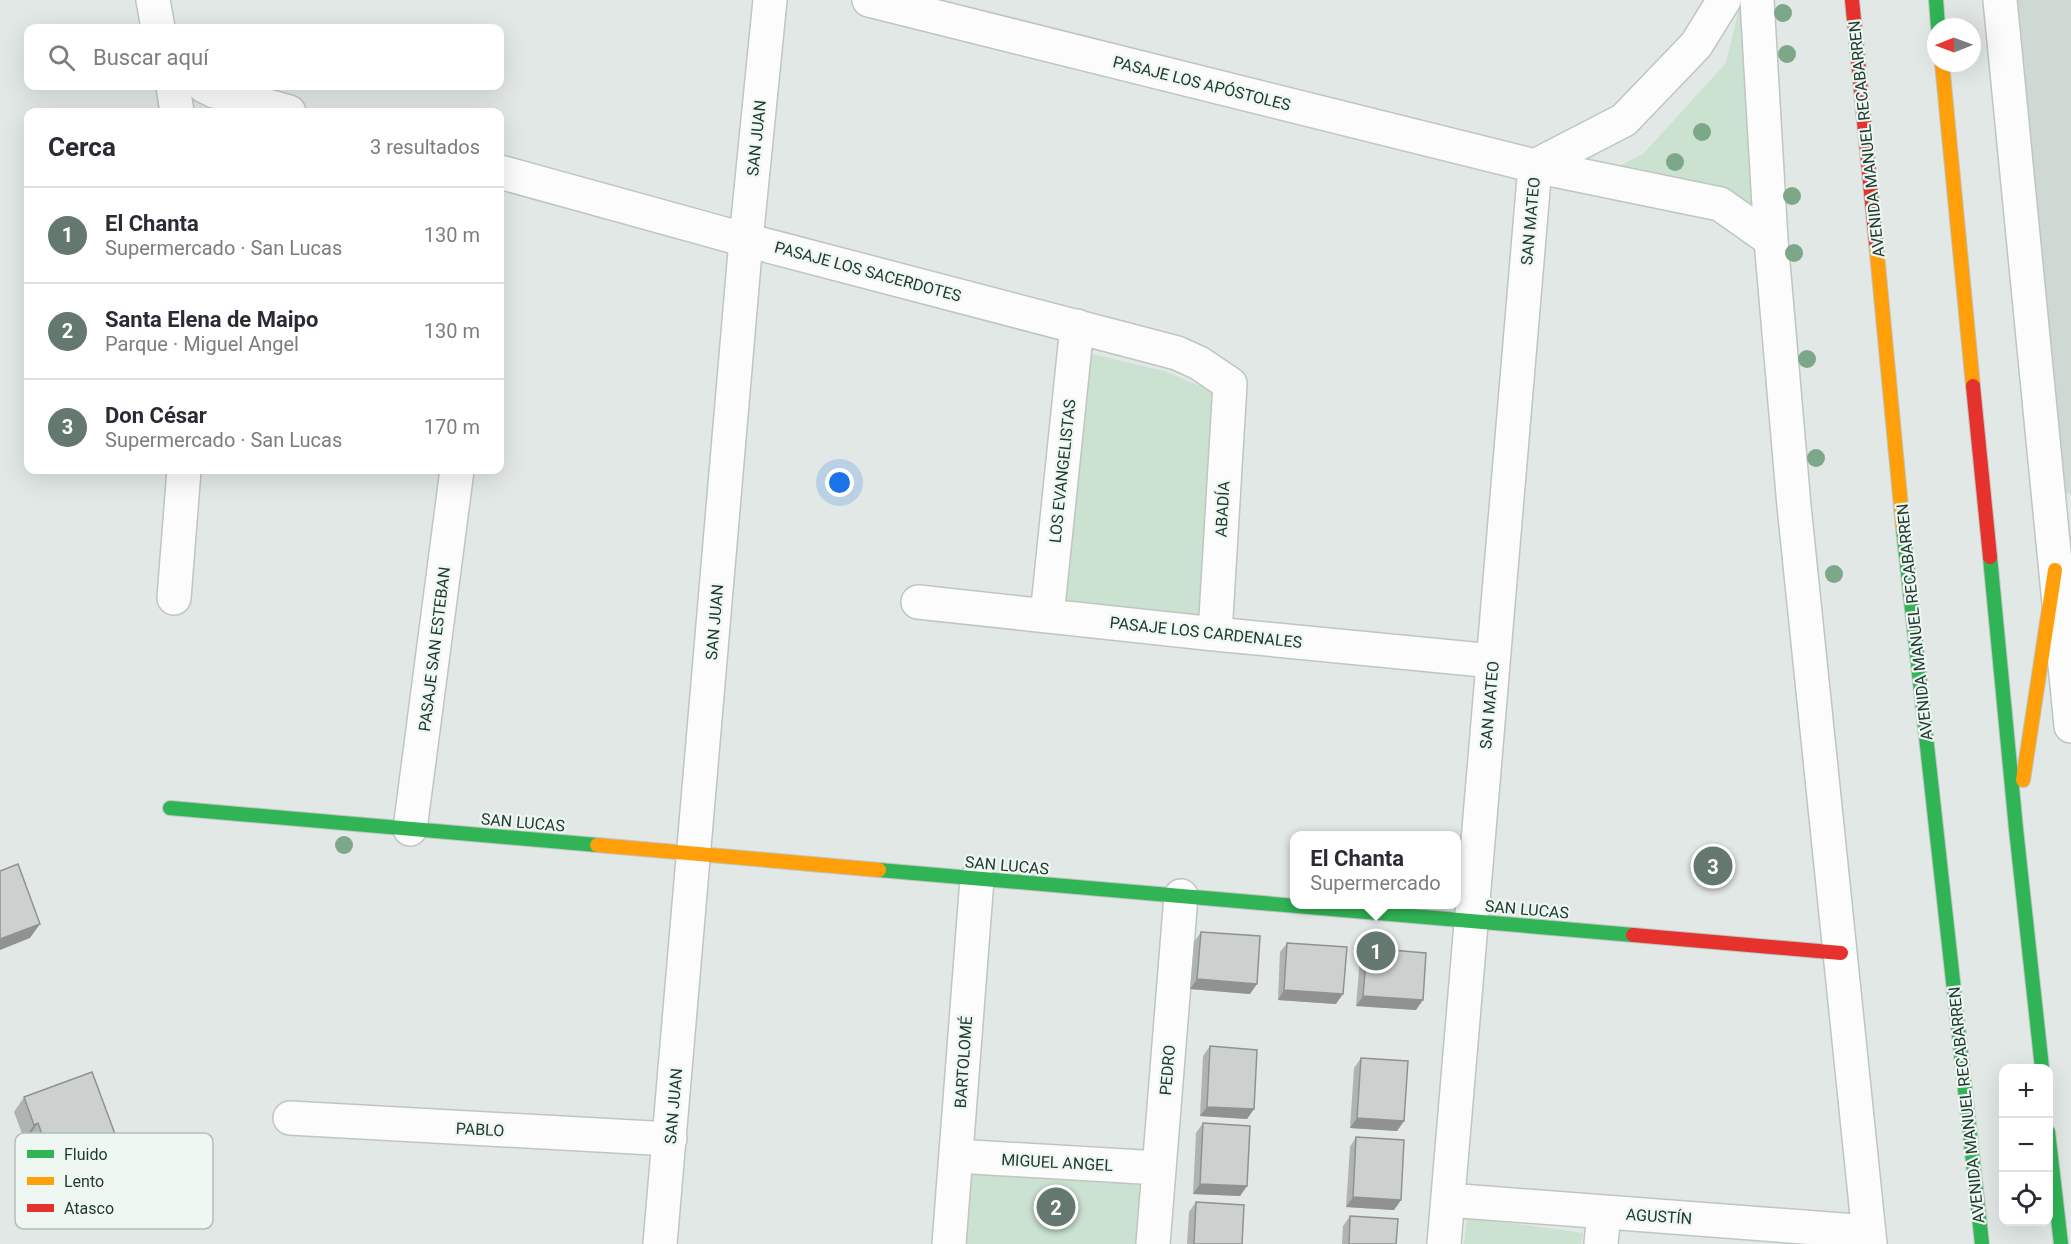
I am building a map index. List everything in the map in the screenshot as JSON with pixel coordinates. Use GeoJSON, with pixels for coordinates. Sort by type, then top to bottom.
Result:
{"type":"FeatureCollection","features":[{"type":"Feature","properties":{"kind":"main road","name":"AVENIDA MANUEL RECABARREN"},"geometry":{"type":"LineString","coordinates":[[1852,0],[1904,534],[1982,1244]]}},
{"type":"Feature","properties":{"kind":"main road"},"geometry":{"type":"LineString","coordinates":[[1936,0],[1937,18]]}},
{"type":"Feature","properties":{"kind":"main road"},"geometry":{"type":"LineString","coordinates":[[1943,72],[2016,829],[2042,1064]]}},
{"type":"Feature","properties":{"kind":"main road"},"geometry":{"type":"LineString","coordinates":[[2016,829],[2063,572]]}},
{"type":"Feature","properties":{"kind":"main road","name":"SAN LUCAS"},"geometry":{"type":"LineString","coordinates":[[170,808],[1290,905]]}},
{"type":"Feature","properties":{"kind":"main road","name":"SAN LUCAS"},"geometry":{"type":"LineString","coordinates":[[1332,909],[1841,953]]}},
{"type":"Feature","properties":{"kind":"main road"},"geometry":{"type":"LineString","coordinates":[[2053,1169],[2061,1244]]}},
{"type":"Feature","properties":{"kind":"street"},"geometry":{"type":"LineString","coordinates":[[153,0],[157,24]]}},
{"type":"Feature","properties":{"kind":"street","name":"SAN JUAN"},"geometry":{"type":"LineString","coordinates":[[660,1244],[746,240],[770,0]]}},
{"type":"Feature","properties":{"kind":"street","name":"PASAJE LOS APÓSTOLES"},"geometry":{"type":"LineString","coordinates":[[869,0],[1534,166],[1720,204],[1771,240]]}},
{"type":"Feature","properties":{"kind":"street"},"geometry":{"type":"LineString","coordinates":[[1534,166],[1624,120],[1696,45],[1724,0]]}},
{"type":"Feature","properties":{"kind":"street"},"geometry":{"type":"LineString","coordinates":[[1757,0],[1771,240],[1794,506],[1870,1238]]}},
{"type":"Feature","properties":{"kind":"street"},"geometry":{"type":"LineString","coordinates":[[2000,0],[2063,572],[2071,726]]}},
{"type":"Feature","properties":{"kind":"street"},"geometry":{"type":"LineString","coordinates":[[174,90],[176,108]]}},
{"type":"Feature","properties":{"kind":"street"},"geometry":{"type":"LineString","coordinates":[[212,90],[275,108]]}},
{"type":"Feature","properties":{"kind":"street","name":"SAN MATEO"},"geometry":{"type":"LineString","coordinates":[[1444,1244],[1534,166]]}},
{"type":"Feature","properties":{"kind":"street","name":"PASAJE LOS SACERDOTES"},"geometry":{"type":"LineString","coordinates":[[504,180],[746,240],[1177,353],[1199,363],[1230,384]]}},
{"type":"Feature","properties":{"kind":"street","name":"LOS EVANGELISTAS"},"geometry":{"type":"LineString","coordinates":[[1047,616],[1077,326]]}},
{"type":"Feature","properties":{"kind":"street","name":"ABADÍA"},"geometry":{"type":"LineString","coordinates":[[1215,634],[1230,384]]}},
{"type":"Feature","properties":{"kind":"street"},"geometry":{"type":"LineString","coordinates":[[174,598],[184,474]]}},
{"type":"Feature","properties":{"kind":"street","name":"PASAJE SAN ESTEBAN"},"geometry":{"type":"LineString","coordinates":[[410,829],[456,474]]}},
{"type":"Feature","properties":{"kind":"street","name":"PASAJE LOS CARDENALES"},"geometry":{"type":"LineString","coordinates":[[918,602],[1493,661]]}},
{"type":"Feature","properties":{"kind":"street","name":"BARTOLOMÉ"},"geometry":{"type":"LineString","coordinates":[[949,1244],[977,879]]}},
{"type":"Feature","properties":{"kind":"street","name":"PEDRO"},"geometry":{"type":"LineString","coordinates":[[1153,1244],[1181,896]]}},
{"type":"Feature","properties":{"kind":"street","name":"PABLO"},"geometry":{"type":"LineString","coordinates":[[290,1118],[670,1139]]}},
{"type":"Feature","properties":{"kind":"street","name":"MIGUEL ANGEL"},"geometry":{"type":"LineString","coordinates":[[956,1156],[1159,1168]]}},
{"type":"Feature","properties":{"kind":"street","name":"AGUSTÍN"},"geometry":{"type":"LineString","coordinates":[[1448,1200],[1602,1228],[1870,1238]]}},
{"type":"Feature","properties":{"kind":"shaded area"},"geometry":{"type":"Polygon","coordinates":[[[2015,0],[2071,0],[2071,494],[2066,493],[2015,0]]]}},
{"type":"Feature","properties":{"kind":"green space"},"geometry":{"type":"Polygon","coordinates":[[[1741,0],[1757,216],[1605,173],[1643,154],[1726,63],[1741,0]]]}},
{"type":"Feature","properties":{"kind":"green space"},"geometry":{"type":"Polygon","coordinates":[[[1088,353],[1164,371],[1217,393],[1202,618],[1063,603],[1088,353]]]}},
{"type":"Feature","properties":{"kind":"green space"},"geometry":{"type":"Polygon","coordinates":[[[963,1161],[1155,1170],[1149,1244],[955,1244],[963,1161]]]}},
{"type":"Feature","properties":{"kind":"green space"},"geometry":{"type":"Polygon","coordinates":[[[1467,1217],[1583,1233],[1581,1244],[1464,1244],[1467,1217]]]}},
{"type":"Feature","properties":{"kind":"building"},"geometry":{"type":"Polygon","coordinates":[[[18,864],[40,924],[0,939],[0,871],[18,864]]]}},
{"type":"Feature","properties":{"kind":"building"},"geometry":{"type":"Polygon","coordinates":[[[1201,932],[1260,936],[1257,984],[1197,979],[1201,932]]]}},
{"type":"Feature","properties":{"kind":"building"},"geometry":{"type":"Polygon","coordinates":[[[1287,943],[1347,947],[1343,994],[1284,990],[1287,943]]]}},
{"type":"Feature","properties":{"kind":"building"},"geometry":{"type":"Polygon","coordinates":[[[1367,948],[1426,953],[1423,1000],[1363,996],[1367,948]]]}},
{"type":"Feature","properties":{"kind":"building"},"geometry":{"type":"Polygon","coordinates":[[[1210,1046],[1257,1050],[1254,1109],[1207,1107],[1210,1046]]]}},
{"type":"Feature","properties":{"kind":"building"},"geometry":{"type":"Polygon","coordinates":[[[1361,1058],[1408,1061],[1404,1121],[1357,1118],[1361,1058]]]}},
{"type":"Feature","properties":{"kind":"building"},"geometry":{"type":"Polygon","coordinates":[[[92,1072],[115,1133],[42,1133],[38,1123],[34,1125],[24,1097],[92,1072]]]}},
{"type":"Feature","properties":{"kind":"building"},"geometry":{"type":"Polygon","coordinates":[[[1203,1123],[1250,1126],[1247,1186],[1200,1184],[1203,1123]]]}},
{"type":"Feature","properties":{"kind":"building"},"geometry":{"type":"Polygon","coordinates":[[[1356,1137],[1404,1140],[1401,1200],[1353,1197],[1356,1137]]]}},
{"type":"Feature","properties":{"kind":"building"},"geometry":{"type":"Polygon","coordinates":[[[1196,1202],[1244,1205],[1242,1244],[1194,1244],[1196,1202]]]}},
{"type":"Feature","properties":{"kind":"building"},"geometry":{"type":"Polygon","coordinates":[[[1350,1216],[1398,1219],[1396,1244],[1349,1244],[1350,1216]]]}},
{"type":"Feature","properties":{"kind":"traffic: fast"},"geometry":{"type":"LineString","coordinates":[[1936,0],[1937,18]]}},
{"type":"Feature","properties":{"kind":"traffic: fast"},"geometry":{"type":"LineString","coordinates":[[1903,528],[1982,1244]]}},
{"type":"Feature","properties":{"kind":"traffic: fast"},"geometry":{"type":"LineString","coordinates":[[1990,557],[2042,1064]]}},
{"type":"Feature","properties":{"kind":"traffic: fast"},"geometry":{"type":"LineString","coordinates":[[170,808],[597,845]]}},
{"type":"Feature","properties":{"kind":"traffic: fast"},"geometry":{"type":"LineString","coordinates":[[879,870],[1290,905]]}},
{"type":"Feature","properties":{"kind":"traffic: fast"},"geometry":{"type":"LineString","coordinates":[[1331,909],[1633,935]]}},
{"type":"Feature","properties":{"kind":"traffic: fast"},"geometry":{"type":"LineString","coordinates":[[2053,1172],[2061,1244]]}},
{"type":"Feature","properties":{"kind":"traffic: slow"},"geometry":{"type":"LineString","coordinates":[[1943,72],[1973,386]]}},
{"type":"Feature","properties":{"kind":"traffic: slow"},"geometry":{"type":"LineString","coordinates":[[1876,243],[1903,528]]}},
{"type":"Feature","properties":{"kind":"traffic: slow"},"geometry":{"type":"LineString","coordinates":[[2023,780],[2055,570]]}},
{"type":"Feature","properties":{"kind":"traffic: slow"},"geometry":{"type":"LineString","coordinates":[[597,845],[879,870]]}},
{"type":"Feature","properties":{"kind":"traffic: jam"},"geometry":{"type":"LineString","coordinates":[[1852,0],[1876,243]]}},
{"type":"Feature","properties":{"kind":"traffic: jam"},"geometry":{"type":"LineString","coordinates":[[1973,386],[1990,557]]}},
{"type":"Feature","properties":{"kind":"traffic: jam"},"geometry":{"type":"LineString","coordinates":[[1633,935],[1841,953]]}},
{"type":"Feature","properties":{"kind":"place","name":"Don César"},"geometry":{"type":"Point","coordinates":[1713,866]}},
{"type":"Feature","properties":{"kind":"place","name":"El Chanta"},"geometry":{"type":"Point","coordinates":[1376,951]}},
{"type":"Feature","properties":{"kind":"place","name":"Santa Elena de Maipo"},"geometry":{"type":"Point","coordinates":[1056,1207]}}]}
